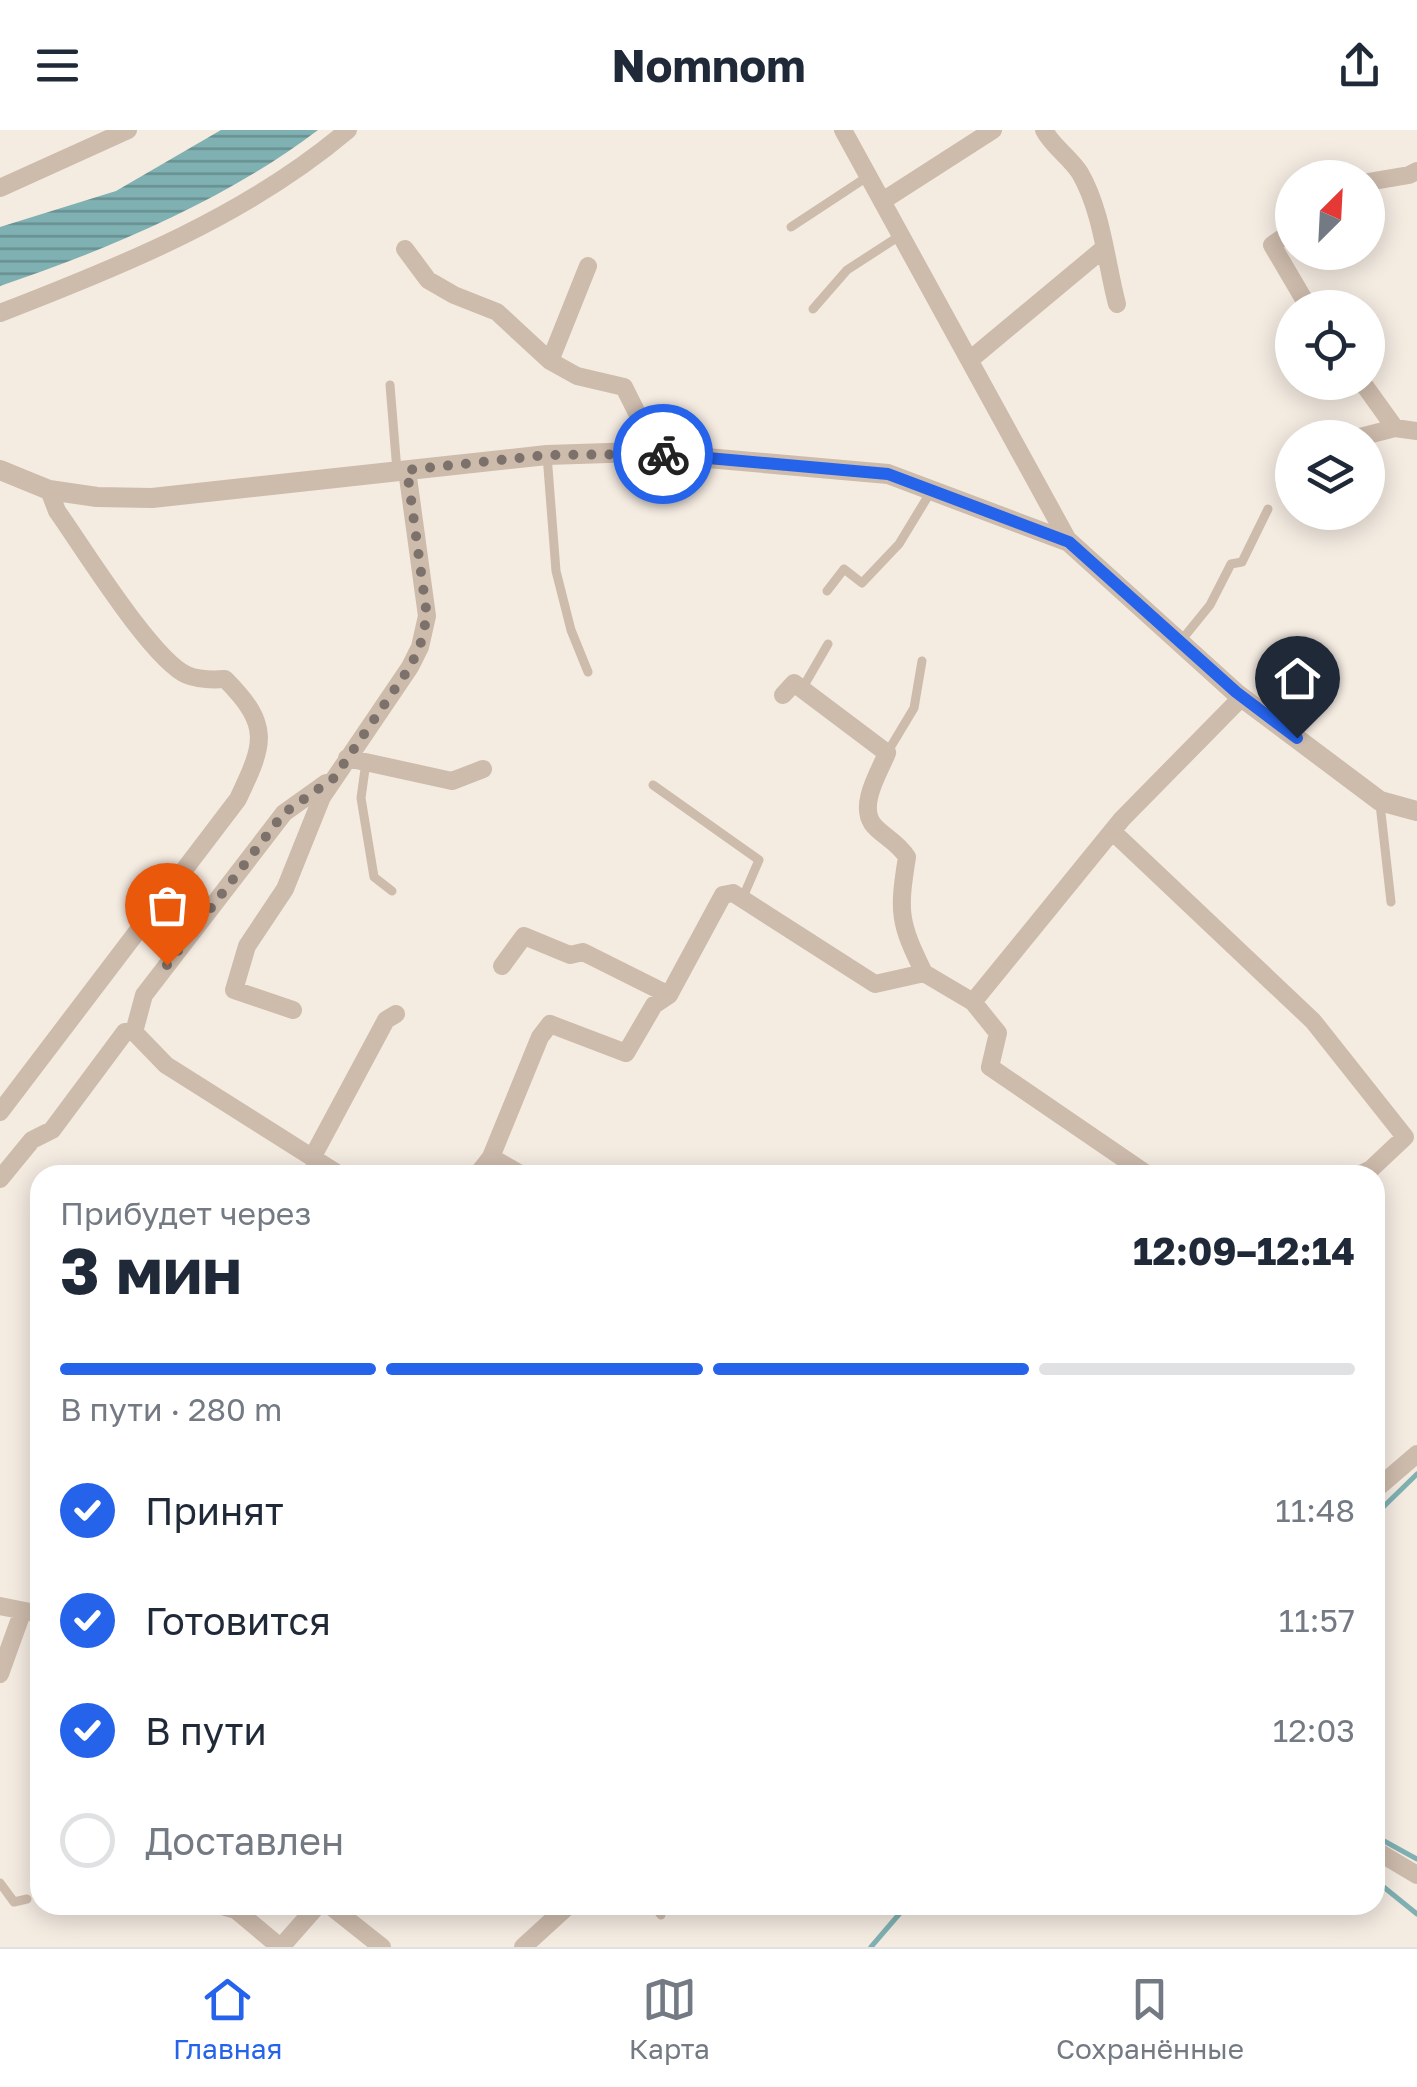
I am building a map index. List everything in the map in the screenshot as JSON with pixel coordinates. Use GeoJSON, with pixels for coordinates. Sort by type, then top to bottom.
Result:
{"type":"FeatureCollection","features":[{"type":"Feature","properties":{"kind":"street"},"geometry":{"type":"LineString","coordinates":[[0,188],[128,130]]}},
{"type":"Feature","properties":{"kind":"street"},"geometry":{"type":"LineString","coordinates":[[0,313],[71,286],[220,217],[308,164],[348,130]]}},
{"type":"Feature","properties":{"kind":"street"},"geometry":{"type":"LineString","coordinates":[[844,130],[1069,542],[1242,697],[1380,802],[1417,812]]}},
{"type":"Feature","properties":{"kind":"street"},"geometry":{"type":"LineString","coordinates":[[884,200],[993,130]]}},
{"type":"Feature","properties":{"kind":"street"},"geometry":{"type":"LineString","coordinates":[[1044,130],[1051,143],[1079,171],[1097,220],[1116,304]]}},
{"type":"Feature","properties":{"kind":"street"},"geometry":{"type":"LineString","coordinates":[[1385,179],[1417,170]]}},
{"type":"Feature","properties":{"kind":"street"},"geometry":{"type":"LineString","coordinates":[[405,249],[428,280],[497,312],[550,361],[576,376],[624,387],[638,415],[639,452]]}},
{"type":"Feature","properties":{"kind":"street"},"geometry":{"type":"LineString","coordinates":[[972,359],[1102,249]]}},
{"type":"Feature","properties":{"kind":"street"},"geometry":{"type":"LineString","coordinates":[[550,361],[588,266]]}},
{"type":"Feature","properties":{"kind":"street"},"geometry":{"type":"LineString","coordinates":[[1375,400],[1396,428]]}},
{"type":"Feature","properties":{"kind":"street"},"geometry":{"type":"LineString","coordinates":[[1385,431],[1417,431]]}},
{"type":"Feature","properties":{"kind":"street"},"geometry":{"type":"LineString","coordinates":[[0,470],[49,490],[97,497],[152,498],[547,455],[639,452],[888,474],[1069,542]]}},
{"type":"Feature","properties":{"kind":"street"},"geometry":{"type":"LineString","coordinates":[[134,1032],[144,995],[284,813],[356,760],[410,667],[427,616],[402,470]]}},
{"type":"Feature","properties":{"kind":"street"},"geometry":{"type":"LineString","coordinates":[[0,1112],[238,799],[261,739],[246,700],[225,679],[205,680],[183,674],[154,648],[57,511],[49,490]]}},
{"type":"Feature","properties":{"kind":"street"},"geometry":{"type":"LineString","coordinates":[[783,696],[794,683],[887,753],[868,810],[872,824],[898,843],[907,856],[899,903],[906,936],[924,974],[973,1002],[998,1034],[990,1067],[1133,1165]]}},
{"type":"Feature","properties":{"kind":"street"},"geometry":{"type":"LineString","coordinates":[[973,1002],[1112,831],[1242,697]]}},
{"type":"Feature","properties":{"kind":"street"},"geometry":{"type":"LineString","coordinates":[[356,760],[452,781],[483,769]]}},
{"type":"Feature","properties":{"kind":"street"},"geometry":{"type":"LineString","coordinates":[[293,1010],[234,990],[247,946],[285,889],[322,797],[334,778]]}},
{"type":"Feature","properties":{"kind":"street"},"geometry":{"type":"LineString","coordinates":[[1112,831],[1313,1020],[1404,1136],[1375,1165]]}},
{"type":"Feature","properties":{"kind":"street"},"geometry":{"type":"LineString","coordinates":[[485,1165],[540,1037],[550,1024],[626,1053],[654,1004],[669,995],[723,895],[743,897],[875,984],[924,974]]}},
{"type":"Feature","properties":{"kind":"street"},"geometry":{"type":"LineString","coordinates":[[502,966],[524,936],[570,955],[583,952],[669,995]]}},
{"type":"Feature","properties":{"kind":"street"},"geometry":{"type":"LineString","coordinates":[[326,1165],[386,1020],[396,1014]]}},
{"type":"Feature","properties":{"kind":"street"},"geometry":{"type":"LineString","coordinates":[[0,1180],[32,1140],[52,1130],[125,1032],[134,1032],[166,1065],[318,1165]]}},
{"type":"Feature","properties":{"kind":"street"},"geometry":{"type":"LineString","coordinates":[[491,1158],[504,1165]]}},
{"type":"Feature","properties":{"kind":"street"},"geometry":{"type":"LineString","coordinates":[[1385,1481],[1417,1454]]}},
{"type":"Feature","properties":{"kind":"street"},"geometry":{"type":"LineString","coordinates":[[0,1606],[30,1613]]}},
{"type":"Feature","properties":{"kind":"street"},"geometry":{"type":"LineString","coordinates":[[0,1674],[30,1615]]}},
{"type":"Feature","properties":{"kind":"street"},"geometry":{"type":"LineString","coordinates":[[1385,1856],[1417,1875]]}},
{"type":"Feature","properties":{"kind":"street"},"geometry":{"type":"LineString","coordinates":[[242,1915],[280,1947],[309,1915]]}},
{"type":"Feature","properties":{"kind":"street"},"geometry":{"type":"LineString","coordinates":[[342,1915],[382,1947]]}},
{"type":"Feature","properties":{"kind":"street"},"geometry":{"type":"LineString","coordinates":[[522,1947],[558,1915]]}},
{"type":"Feature","properties":{"kind":"lane"},"geometry":{"type":"LineString","coordinates":[[791,227],[870,175]]}},
{"type":"Feature","properties":{"kind":"lane"},"geometry":{"type":"LineString","coordinates":[[813,309],[847,270],[903,234]]}},
{"type":"Feature","properties":{"kind":"lane"},"geometry":{"type":"LineString","coordinates":[[390,385],[402,470]]}},
{"type":"Feature","properties":{"kind":"lane"},"geometry":{"type":"LineString","coordinates":[[547,455],[556,572],[571,630],[588,672]]}},
{"type":"Feature","properties":{"kind":"lane"},"geometry":{"type":"LineString","coordinates":[[827,591],[844,569],[862,583],[899,544],[932,490]]}},
{"type":"Feature","properties":{"kind":"lane"},"geometry":{"type":"LineString","coordinates":[[1180,642],[1210,605],[1231,564],[1242,562],[1268,509]]}},
{"type":"Feature","properties":{"kind":"lane"},"geometry":{"type":"LineString","coordinates":[[802,689],[828,644]]}},
{"type":"Feature","properties":{"kind":"lane"},"geometry":{"type":"LineString","coordinates":[[887,753],[914,708],[922,661]]}},
{"type":"Feature","properties":{"kind":"lane"},"geometry":{"type":"LineString","coordinates":[[356,760],[374,877],[392,891]]}},
{"type":"Feature","properties":{"kind":"lane"},"geometry":{"type":"LineString","coordinates":[[652,785],[759,860],[743,897]]}},
{"type":"Feature","properties":{"kind":"lane"},"geometry":{"type":"LineString","coordinates":[[1380,802],[1390,902]]}},
{"type":"Feature","properties":{"kind":"lane"},"geometry":{"type":"LineString","coordinates":[[0,1882],[14,1902],[27,1898]]}},
{"type":"Feature","properties":{"kind":"water"},"geometry":{"type":"Polygon","coordinates":[[[221,130],[318,130],[206,200],[82,256],[0,286],[0,227],[116,191],[221,130]]]}},
{"type":"Feature","properties":{"kind":"waterway"},"geometry":{"type":"LineString","coordinates":[[1385,1505],[1417,1474]]}},
{"type":"Feature","properties":{"kind":"waterway"},"geometry":{"type":"LineString","coordinates":[[1385,1841],[1417,1859]]}},
{"type":"Feature","properties":{"kind":"waterway"},"geometry":{"type":"LineString","coordinates":[[1385,1888],[1417,1914]]}},
{"type":"Feature","properties":{"kind":"waterway"},"geometry":{"type":"LineString","coordinates":[[871,1947],[898,1915]]}},
{"type":"Feature","properties":{"kind":"way so far"},"geometry":{"type":"LineString","coordinates":[[167,965],[284,813],[334,778],[410,667],[427,616],[407,470],[547,455],[663,454]]}},
{"type":"Feature","properties":{"kind":"route"},"geometry":{"type":"LineString","coordinates":[[663,454],[888,474],[1069,542],[1236,692],[1297,738]]}}]}
